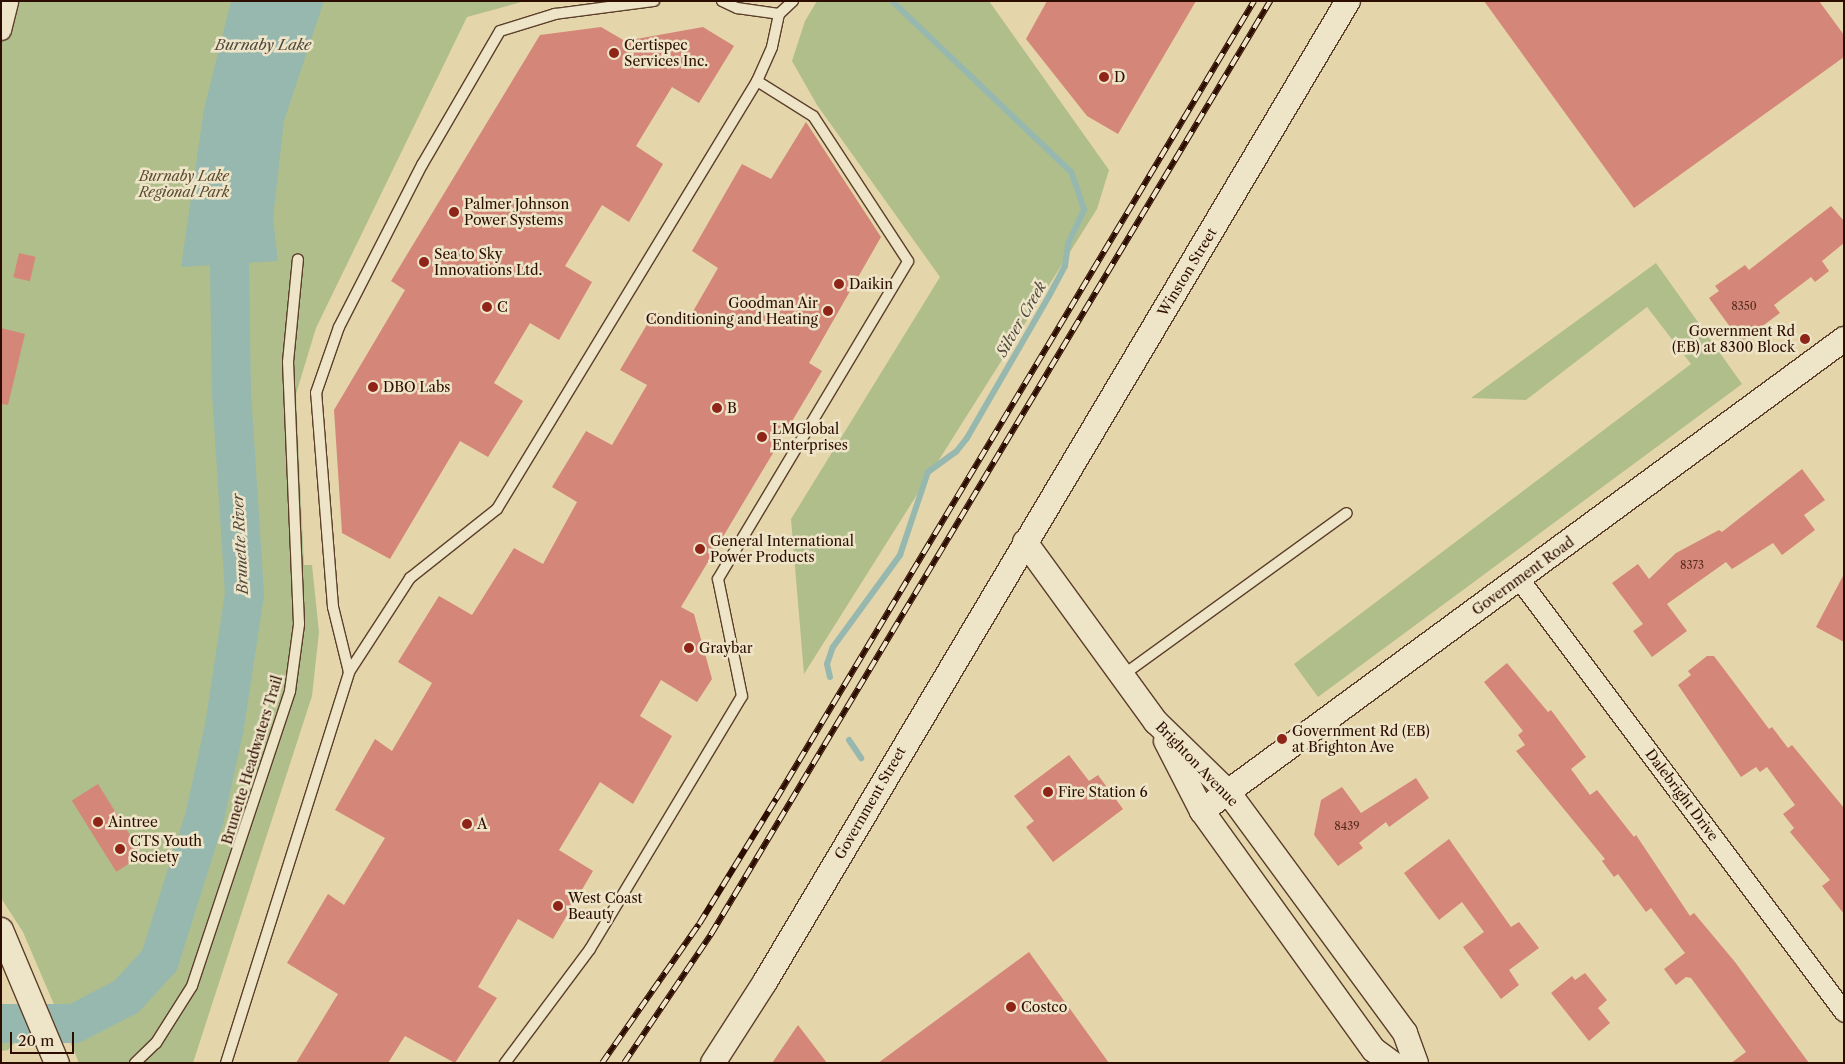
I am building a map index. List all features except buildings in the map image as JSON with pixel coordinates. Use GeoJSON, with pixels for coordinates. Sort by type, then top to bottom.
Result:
{"type":"FeatureCollection","features":[{"type":"Feature","properties":{"kind":"street"},"geometry":{"type":"LineString","coordinates":[[1,30],[8,1]]}},
{"type":"Feature","properties":{"kind":"street","name":"Winston Street"},"geometry":{"type":"LineString","coordinates":[[1025,542],[1348,1]]}},
{"type":"Feature","properties":{"kind":"street","name":"Government Road"},"geometry":{"type":"LineString","coordinates":[[1202,811],[1844,339]]}},
{"type":"Feature","properties":{"kind":"street","name":"Brighton Avenue"},"geometry":{"type":"LineString","coordinates":[[1025,542],[1156,722],[1228,792],[1405,1033],[1416,1063]]}},
{"type":"Feature","properties":{"kind":"street","name":"Government Street"},"geometry":{"type":"LineString","coordinates":[[713,1063],[765,982],[1025,542]]}},
{"type":"Feature","properties":{"kind":"street","name":"Dalebright Drive"},"geometry":{"type":"LineString","coordinates":[[1519,579],[1844,1012]]}},
{"type":"Feature","properties":{"kind":"street"},"geometry":{"type":"LineString","coordinates":[[1156,722],[1202,811],[1374,1050],[1392,1063]]}},
{"type":"Feature","properties":{"kind":"street"},"geometry":{"type":"LineString","coordinates":[[1202,811],[1224,824],[1241,845],[1404,1063]]}},
{"type":"Feature","properties":{"kind":"street"},"geometry":{"type":"LineString","coordinates":[[1,930],[46,1037],[53,1062]]}},
{"type":"Feature","properties":{"kind":"lane"},"geometry":{"type":"LineString","coordinates":[[348,672],[333,607],[316,393],[339,327],[422,165],[500,31],[555,14],[654,1]]}},
{"type":"Feature","properties":{"kind":"lane"},"geometry":{"type":"LineString","coordinates":[[722,1],[737,8],[779,14]]}},
{"type":"Feature","properties":{"kind":"lane"},"geometry":{"type":"LineString","coordinates":[[226,1063],[348,672],[410,578],[497,509],[757,81],[772,46],[779,14],[793,1]]}},
{"type":"Feature","properties":{"kind":"lane"},"geometry":{"type":"LineString","coordinates":[[505,1063],[590,949],[742,696],[718,579],[908,261],[813,116],[757,81]]}},
{"type":"Feature","properties":{"kind":"lane","name":"Brunette Headwaters Trail"},"geometry":{"type":"LineString","coordinates":[[135,1063],[156,1043],[192,986],[290,691],[299,624],[288,362],[298,259]]}},
{"type":"Feature","properties":{"kind":"lane"},"geometry":{"type":"LineString","coordinates":[[1123,676],[1347,513]]}},
{"type":"Feature","properties":{"kind":"green space","name":"Burnaby Lake Regional Park"},"geometry":{"type":"Polygon","coordinates":[[[1,1],[525,1],[467,17],[316,328],[296,394],[304,565],[312,565],[319,632],[312,696],[193,1063],[79,1063],[23,932],[1,898],[1,1]]]}},
{"type":"Feature","properties":{"kind":"green space"},"geometry":{"type":"Polygon","coordinates":[[[817,1],[989,1],[1109,170],[1097,209],[804,674],[791,519],[940,277],[817,105],[792,61],[805,21],[817,1]]]}},
{"type":"Feature","properties":{"kind":"green space"},"geometry":{"type":"Polygon","coordinates":[[[1656,263],[1742,384],[1318,697],[1294,664],[1691,364],[1647,307],[1526,400],[1471,398],[1656,263]]]}},
{"type":"Feature","properties":{"kind":"green space"},"geometry":{"type":"Polygon","coordinates":[[[1,1007],[16,1041],[8,1050],[1,1051],[1,1007]]]}},
{"type":"Feature","properties":{"kind":"water","name":"Burnaby Lake"},"geometry":{"type":"Polygon","coordinates":[[[231,1],[324,1],[284,121],[273,218],[278,261],[181,267],[204,109],[231,1]]]}},
{"type":"Feature","properties":{"kind":"waterway","name":"Silver Creek"},"geometry":{"type":"LineString","coordinates":[[830,677],[827,664],[833,647],[900,555],[928,472],[956,452],[967,438],[1049,296],[1065,266],[1068,244],[1084,209],[1071,172],[892,1]]}},
{"type":"Feature","properties":{"kind":"waterway","name":"Brunette River"},"geometry":{"type":"LineString","coordinates":[[1,1023],[74,1023],[126,996],[159,960],[204,817],[224,726],[244,593],[231,394],[228,211]]}},
{"type":"Feature","properties":{"kind":"waterway","name":"Silver Creek"},"geometry":{"type":"LineString","coordinates":[[849,740],[861,758]]}},
{"type":"Feature","properties":{"kind":"railway"},"geometry":{"type":"LineString","coordinates":[[602,1063],[699,924],[776,799],[1254,1]]}},
{"type":"Feature","properties":{"kind":"railway"},"geometry":{"type":"LineString","coordinates":[[624,1063],[711,934],[1270,1]]}},
{"type":"Feature","properties":{"kind":"place","name":"Certispec Services Inc."},"geometry":{"type":"Point","coordinates":[614,53]}},
{"type":"Feature","properties":{"kind":"place","name":"D"},"geometry":{"type":"Point","coordinates":[1104,77]}},
{"type":"Feature","properties":{"kind":"place","name":"Palmer Johnson Power Systems"},"geometry":{"type":"Point","coordinates":[454,212]}},
{"type":"Feature","properties":{"kind":"place","name":"Sea to Sky Innovations Ltd."},"geometry":{"type":"Point","coordinates":[424,262]}},
{"type":"Feature","properties":{"kind":"place","name":"Daikin"},"geometry":{"type":"Point","coordinates":[839,284]}},
{"type":"Feature","properties":{"kind":"place","name":"C"},"geometry":{"type":"Point","coordinates":[487,307]}},
{"type":"Feature","properties":{"kind":"place","name":"Goodman Air Conditioning and Heating"},"geometry":{"type":"Point","coordinates":[828,311]}},
{"type":"Feature","properties":{"kind":"place","name":"Government Rd (EB) at 8300 Block"},"geometry":{"type":"Point","coordinates":[1805,339]}},
{"type":"Feature","properties":{"kind":"place","name":"DBO Labs"},"geometry":{"type":"Point","coordinates":[373,387]}},
{"type":"Feature","properties":{"kind":"place","name":"B"},"geometry":{"type":"Point","coordinates":[717,408]}},
{"type":"Feature","properties":{"kind":"place","name":"LMGlobal Enterprises"},"geometry":{"type":"Point","coordinates":[762,437]}},
{"type":"Feature","properties":{"kind":"place","name":"General International Power Products"},"geometry":{"type":"Point","coordinates":[700,549]}},
{"type":"Feature","properties":{"kind":"place","name":"Graybar"},"geometry":{"type":"Point","coordinates":[689,648]}},
{"type":"Feature","properties":{"kind":"place","name":"Government Rd (EB) at Brighton Ave"},"geometry":{"type":"Point","coordinates":[1282,739]}},
{"type":"Feature","properties":{"kind":"place","name":"Fire Station 6"},"geometry":{"type":"Point","coordinates":[1048,792]}},
{"type":"Feature","properties":{"kind":"place","name":"Aintree"},"geometry":{"type":"Point","coordinates":[98,822]}},
{"type":"Feature","properties":{"kind":"place","name":"A"},"geometry":{"type":"Point","coordinates":[467,824]}},
{"type":"Feature","properties":{"kind":"place","name":"CTS Youth Society"},"geometry":{"type":"Point","coordinates":[120,849]}},
{"type":"Feature","properties":{"kind":"place","name":"West Coast Beauty"},"geometry":{"type":"Point","coordinates":[558,906]}},
{"type":"Feature","properties":{"kind":"place","name":"Costco"},"geometry":{"type":"Point","coordinates":[1011,1007]}}]}
